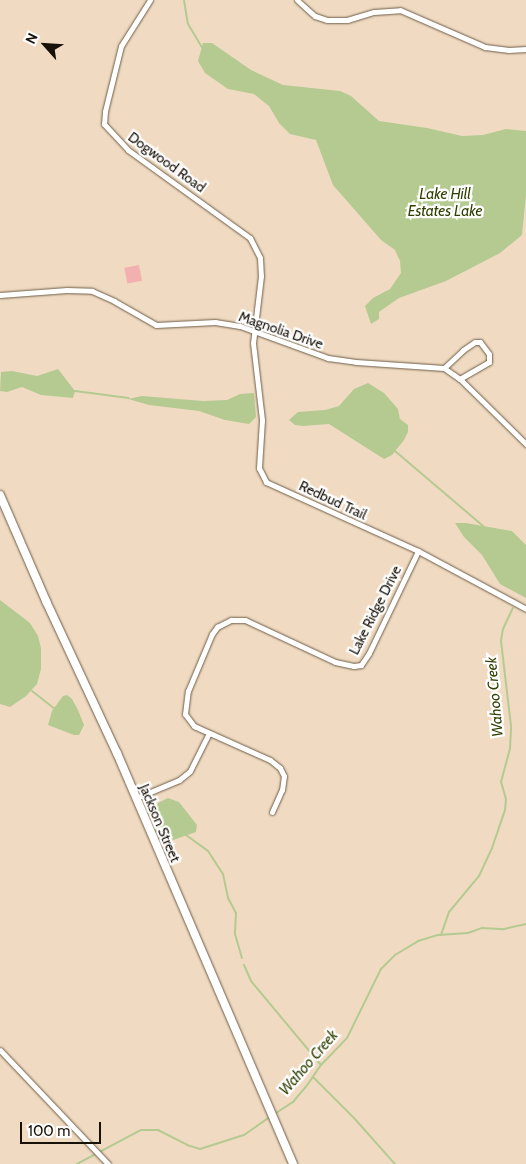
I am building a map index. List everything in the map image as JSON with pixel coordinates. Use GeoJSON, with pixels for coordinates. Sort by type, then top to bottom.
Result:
{"type":"FeatureCollection","features":[{"type":"Feature","properties":{"kind":"main road","name":"Jackson Street"},"geometry":{"type":"LineString","coordinates":[[0,495],[46,601],[98,708],[293,1164]]}},
{"type":"Feature","properties":{"kind":"street","name":"Dogwood Road"},"geometry":{"type":"LineString","coordinates":[[150,0],[121,46],[105,111],[104,124],[128,150],[250,238],[260,258],[261,276],[253,332]]}},
{"type":"Feature","properties":{"kind":"street"},"geometry":{"type":"LineString","coordinates":[[297,0],[315,16],[327,20],[347,20],[374,12],[400,10],[485,47],[509,50],[526,49]]}},
{"type":"Feature","properties":{"kind":"street","name":"Magnolia Drive"},"geometry":{"type":"LineString","coordinates":[[0,295],[67,290],[92,291],[156,325],[215,322],[240,326],[328,358],[356,362],[444,368]]}},
{"type":"Feature","properties":{"kind":"street","name":"Redbud Trail"},"geometry":{"type":"LineString","coordinates":[[253,332],[262,420],[260,468],[266,482],[418,550],[526,609]]}},
{"type":"Feature","properties":{"kind":"street"},"geometry":{"type":"LineString","coordinates":[[460,380],[489,362],[488,354],[480,342],[475,342],[463,350],[444,368],[460,380],[526,444]]}},
{"type":"Feature","properties":{"kind":"street","name":"Lake Ridge Drive"},"geometry":{"type":"LineString","coordinates":[[272,812],[282,790],[284,776],[280,768],[270,760],[209,733],[188,720],[185,706],[188,691],[217,627],[231,620],[245,620],[335,662],[354,666],[360,664],[368,653],[418,550]]}},
{"type":"Feature","properties":{"kind":"street"},"geometry":{"type":"LineString","coordinates":[[136,798],[179,780],[190,771],[209,733]]}},
{"type":"Feature","properties":{"kind":"street"},"geometry":{"type":"LineString","coordinates":[[0,1050],[108,1164]]}},
{"type":"Feature","properties":{"kind":"shaded area"},"geometry":{"type":"Polygon","coordinates":[[[139,265],[142,281],[127,284],[124,268],[139,265]]]}},
{"type":"Feature","properties":{"kind":"water","name":"Lake Hill Estates Lake"},"geometry":{"type":"Polygon","coordinates":[[[203,43],[212,43],[251,70],[283,85],[340,91],[351,96],[379,121],[427,128],[462,136],[483,135],[506,129],[526,131],[526,195],[522,235],[500,253],[446,281],[399,298],[379,312],[379,319],[371,324],[365,306],[373,298],[390,289],[401,273],[400,261],[395,250],[381,240],[333,185],[316,140],[290,134],[279,123],[269,106],[254,94],[228,89],[205,73],[198,61],[203,43]]]}},
{"type":"Feature","properties":{"kind":"water"},"geometry":{"type":"Polygon","coordinates":[[[58,369],[75,391],[73,398],[41,395],[22,387],[7,392],[0,391],[1,372],[12,371],[37,376],[58,369]]]}},
{"type":"Feature","properties":{"kind":"water"},"geometry":{"type":"Polygon","coordinates":[[[368,383],[384,393],[398,409],[400,419],[408,425],[408,432],[404,440],[392,455],[384,459],[329,424],[303,426],[295,425],[289,420],[298,412],[325,410],[339,406],[354,389],[368,383]]]}},
{"type":"Feature","properties":{"kind":"water"},"geometry":{"type":"Polygon","coordinates":[[[254,393],[256,417],[249,424],[225,420],[199,411],[149,405],[128,399],[142,396],[203,401],[227,400],[240,394],[254,393]]]}},
{"type":"Feature","properties":{"kind":"water"},"geometry":{"type":"Polygon","coordinates":[[[455,523],[466,523],[512,531],[526,545],[526,598],[500,584],[482,555],[464,537],[455,523]]]}},
{"type":"Feature","properties":{"kind":"water"},"geometry":{"type":"Polygon","coordinates":[[[0,600],[30,623],[38,636],[41,648],[41,669],[37,684],[26,696],[10,707],[0,704],[0,600]]]}},
{"type":"Feature","properties":{"kind":"water"},"geometry":{"type":"Polygon","coordinates":[[[67,695],[72,699],[84,725],[79,735],[74,735],[48,725],[52,711],[63,696],[67,695]]]}},
{"type":"Feature","properties":{"kind":"water"},"geometry":{"type":"Polygon","coordinates":[[[168,798],[179,802],[197,825],[196,832],[173,840],[157,835],[153,828],[152,814],[158,803],[168,798]]]}},
{"type":"Feature","properties":{"kind":"waterway"},"geometry":{"type":"LineString","coordinates":[[184,0],[188,24],[202,47]]}},
{"type":"Feature","properties":{"kind":"waterway"},"geometry":{"type":"LineString","coordinates":[[75,391],[129,398]]}},
{"type":"Feature","properties":{"kind":"waterway"},"geometry":{"type":"LineString","coordinates":[[395,451],[483,526]]}},
{"type":"Feature","properties":{"kind":"waterway","name":"Wahoo Creek"},"geometry":{"type":"LineString","coordinates":[[441,935],[449,912],[479,876],[492,848],[505,810],[506,799],[501,782],[510,748],[511,726],[501,641],[503,629],[513,608]]}},
{"type":"Feature","properties":{"kind":"waterway"},"geometry":{"type":"LineString","coordinates":[[32,691],[54,708]]}},
{"type":"Feature","properties":{"kind":"waterway"},"geometry":{"type":"LineString","coordinates":[[186,835],[208,851],[223,874],[228,898],[236,913],[235,934],[242,958]]}},
{"type":"Feature","properties":{"kind":"waterway","name":"Wahoo Creek"},"geometry":{"type":"LineString","coordinates":[[276,1113],[293,1102],[321,1065],[347,1038],[381,969],[395,955],[418,941],[438,935],[468,933],[482,928],[504,929],[526,924]]}},
{"type":"Feature","properties":{"kind":"waterway"},"geometry":{"type":"LineString","coordinates":[[244,965],[251,981],[321,1065]]}},
{"type":"Feature","properties":{"kind":"waterway"},"geometry":{"type":"LineString","coordinates":[[313,1077],[354,1118],[395,1164]]}},
{"type":"Feature","properties":{"kind":"waterway","name":"Wahoo Creek"},"geometry":{"type":"LineString","coordinates":[[77,1164],[141,1130],[158,1130],[187,1145],[200,1149],[244,1135],[268,1118]]}}]}
